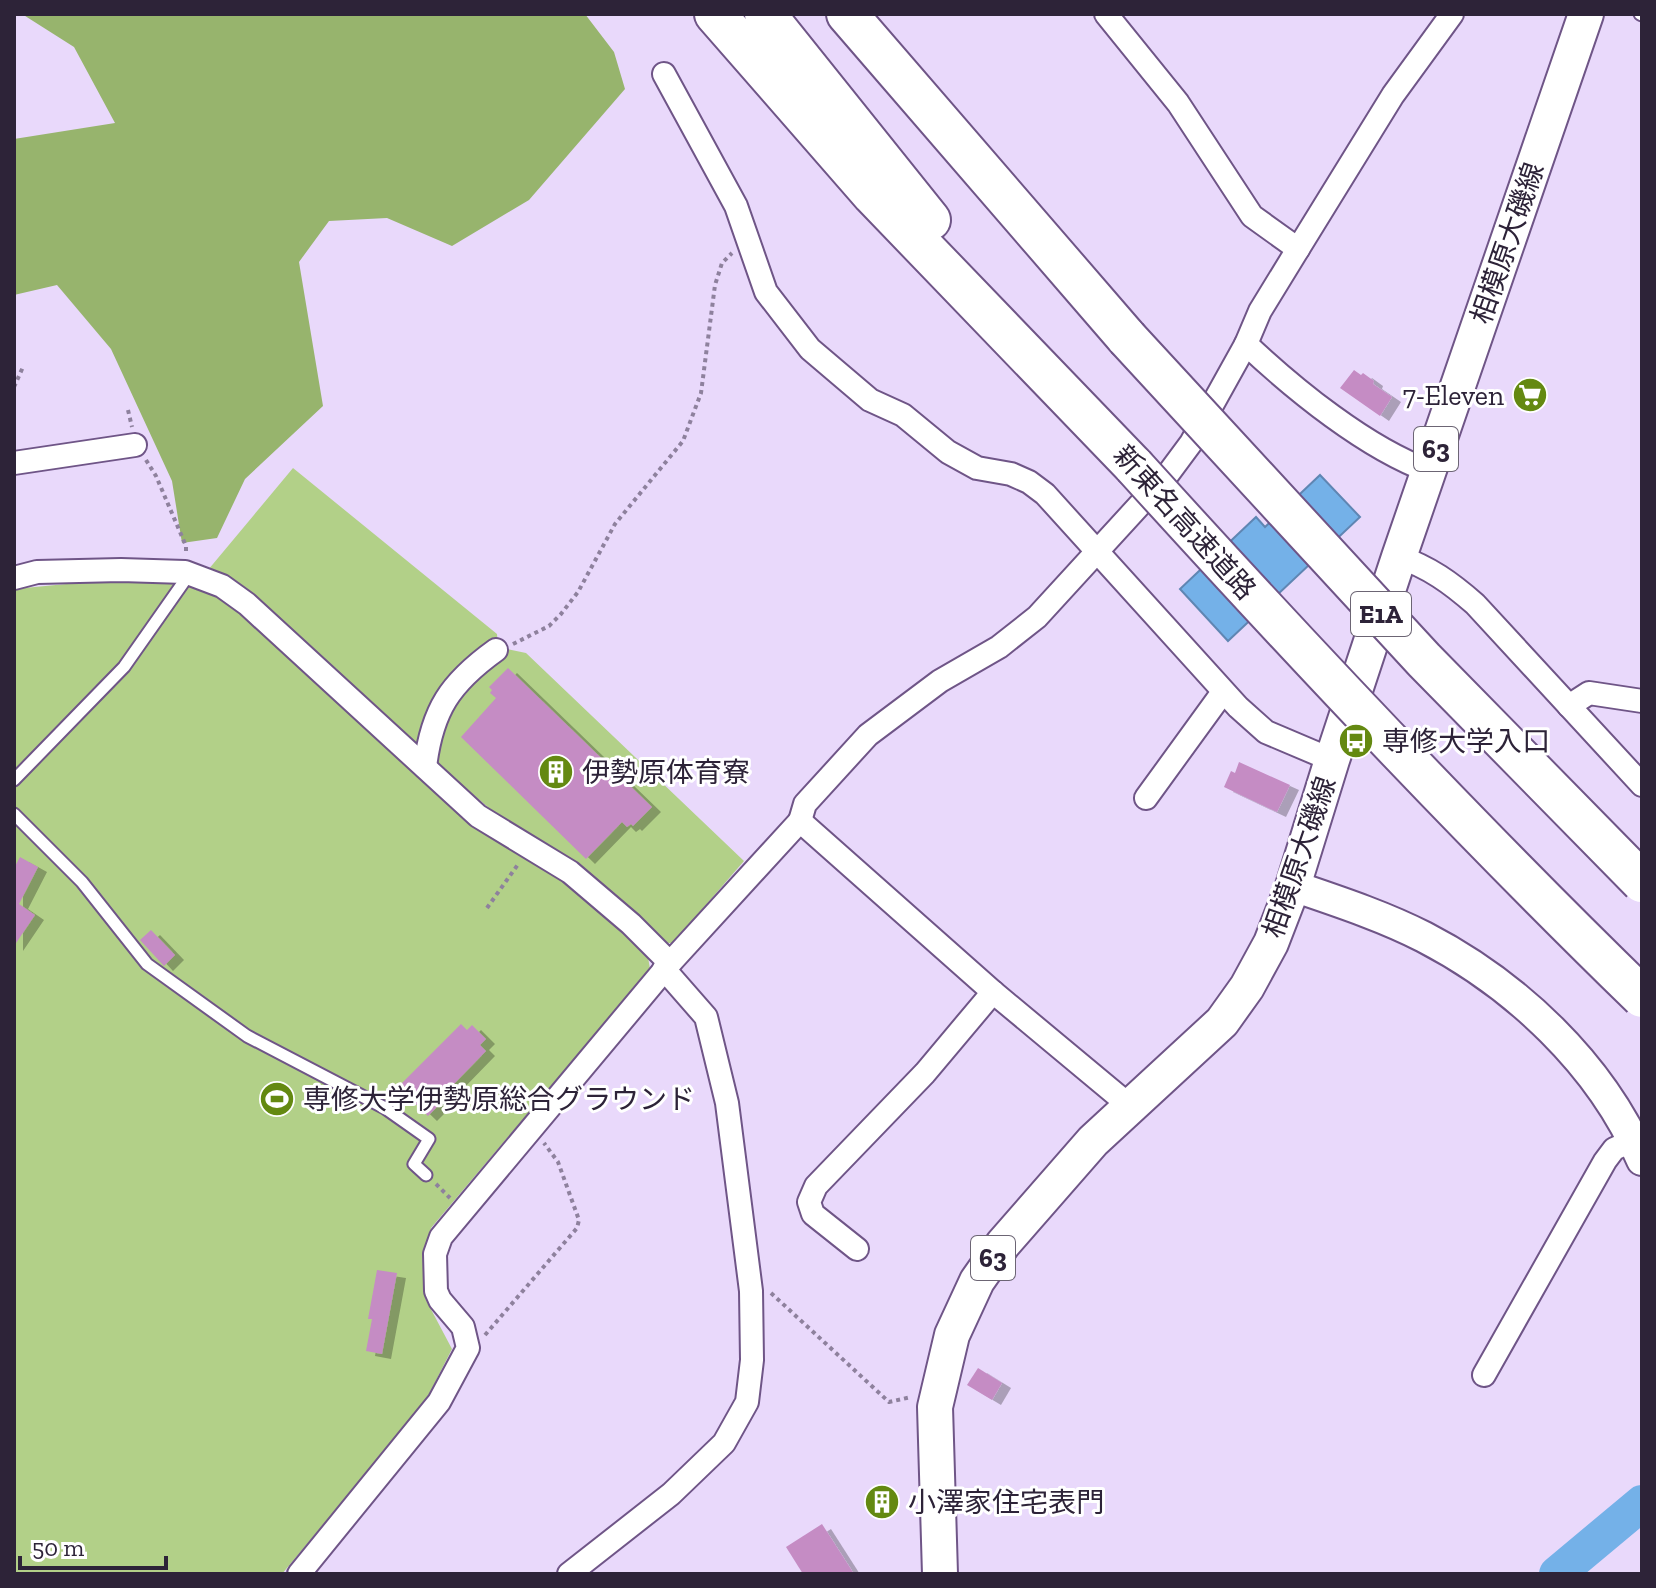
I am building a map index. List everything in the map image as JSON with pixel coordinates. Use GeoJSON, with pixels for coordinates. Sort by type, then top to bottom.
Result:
{"type":"FeatureCollection","features":[{"type":"Feature","properties":{"kind":"highway"},"geometry":{"type":"LineString","coordinates":[[715,14],[873,195],[1066,391]]}},
{"type":"Feature","properties":{"kind":"highway"},"geometry":{"type":"LineString","coordinates":[[765,14],[1066,391]]}},
{"type":"Feature","properties":{"kind":"highway"},"geometry":{"type":"LineString","coordinates":[[847,14],[1130,335]]}},
{"type":"Feature","properties":{"kind":"highway"},"geometry":{"type":"LineString","coordinates":[[881,14],[996,168],[1130,335]]}},
{"type":"Feature","properties":{"kind":"highway","name":"E1A"},"geometry":{"type":"LineString","coordinates":[[1130,335],[1231,454],[1424,660],[1642,882]]}},
{"type":"Feature","properties":{"kind":"highway","name":"新東名高速道路"},"geometry":{"type":"LineString","coordinates":[[1066,391],[1339,691],[1511,869],[1642,997]]}},
{"type":"Feature","properties":{"kind":"main road","name":"相模原大磯線"},"geometry":{"type":"LineString","coordinates":[[940,1574],[935,1449],[937,1392],[952,1335],[977,1281],[1003,1244],[1067,1169],[1222,1022],[1247,987],[1271,943],[1293,886],[1399,557],[1586,14]]}},
{"type":"Feature","properties":{"kind":"main road"},"geometry":{"type":"LineString","coordinates":[[1293,886],[1423,937],[1477,968],[1521,1003],[1573,1054],[1594,1078],[1638,1150]]}},
{"type":"Feature","properties":{"kind":"street"},"geometry":{"type":"LineString","coordinates":[[1106,14],[1178,103],[1252,216],[1298,249]]}},
{"type":"Feature","properties":{"kind":"street"},"geometry":{"type":"LineString","coordinates":[[299,1574],[439,1402],[468,1348],[463,1327],[436,1291],[435,1254],[441,1237],[667,966],[800,821],[805,804],[868,735],[940,681],[999,647],[1037,617],[1168,474],[1191,443],[1246,344],[1260,311],[1393,95],[1452,14]]}},
{"type":"Feature","properties":{"kind":"street"},"geometry":{"type":"LineString","coordinates":[[664,74],[736,206],[766,292],[810,349],[870,400],[903,415],[960,460],[977,468],[1011,474],[1037,488],[1223,692],[1266,732],[1332,760]]}},
{"type":"Feature","properties":{"kind":"street"},"geometry":{"type":"LineString","coordinates":[[1246,344],[1293,386],[1386,452],[1429,471]]}},
{"type":"Feature","properties":{"kind":"street"},"geometry":{"type":"LineString","coordinates":[[14,463],[135,445]]}},
{"type":"Feature","properties":{"kind":"street"},"geometry":{"type":"LineString","coordinates":[[1399,557],[1420,564],[1467,596],[1642,785]]}},
{"type":"Feature","properties":{"kind":"street"},"geometry":{"type":"LineString","coordinates":[[14,578],[37,572],[187,572],[222,586],[247,604],[478,816],[570,872],[631,924],[706,1017],[727,1103],[749,1273],[752,1360],[747,1402],[724,1443],[671,1494],[569,1574]]}},
{"type":"Feature","properties":{"kind":"street"},"geometry":{"type":"LineString","coordinates":[[425,767],[434,722],[453,688],[473,667],[496,650]]}},
{"type":"Feature","properties":{"kind":"street"},"geometry":{"type":"LineString","coordinates":[[1147,787],[1223,692]]}},
{"type":"Feature","properties":{"kind":"street"},"geometry":{"type":"LineString","coordinates":[[1569,706],[1589,693],[1642,701]]}},
{"type":"Feature","properties":{"kind":"street"},"geometry":{"type":"LineString","coordinates":[[800,821],[993,992],[1130,1106]]}},
{"type":"Feature","properties":{"kind":"street"},"geometry":{"type":"LineString","coordinates":[[857,1249],[813,1214],[809,1202],[816,1186],[925,1073],[993,992]]}},
{"type":"Feature","properties":{"kind":"street"},"geometry":{"type":"LineString","coordinates":[[1484,1375],[1605,1161],[1614,1149],[1638,1150]]}},
{"type":"Feature","properties":{"kind":"lane"},"geometry":{"type":"LineString","coordinates":[[14,780],[124,667],[187,572]]}},
{"type":"Feature","properties":{"kind":"lane"},"geometry":{"type":"LineString","coordinates":[[14,814],[82,882],[147,964],[247,1036],[385,1108],[429,1139],[414,1164],[426,1175]]}},
{"type":"Feature","properties":{"kind":"path"},"geometry":{"type":"LineString","coordinates":[[496,650],[549,626],[561,614],[578,592],[615,524],[683,441],[701,393],[715,285],[722,263],[731,253],[750,247]]}},
{"type":"Feature","properties":{"kind":"path"},"geometry":{"type":"LineString","coordinates":[[14,387],[23,367]]}},
{"type":"Feature","properties":{"kind":"path"},"geometry":{"type":"LineString","coordinates":[[128,410],[135,445],[156,476],[186,546],[187,572]]}},
{"type":"Feature","properties":{"kind":"path"},"geometry":{"type":"LineString","coordinates":[[487,908],[530,848]]}},
{"type":"Feature","properties":{"kind":"path"},"geometry":{"type":"LineString","coordinates":[[468,1348],[475,1347],[577,1228],[579,1220],[558,1162],[533,1128]]}},
{"type":"Feature","properties":{"kind":"path"},"geometry":{"type":"LineString","coordinates":[[426,1175],[463,1210]]}},
{"type":"Feature","properties":{"kind":"path"},"geometry":{"type":"LineString","coordinates":[[749,1273],[889,1402],[937,1392]]}},
{"type":"Feature","properties":{"kind":"green space"},"geometry":{"type":"Polygon","coordinates":[[[22,14],[585,14],[614,52],[625,89],[529,200],[452,246],[387,218],[329,221],[299,262],[323,406],[245,479],[217,538],[182,543],[172,481],[111,349],[57,285],[14,295],[14,139],[115,123],[74,47],[22,14]]]}},
{"type":"Feature","properties":{"kind":"green space"},"geometry":{"type":"Polygon","coordinates":[[[293,468],[497,634],[498,647],[526,653],[744,861],[673,943],[663,943],[572,861],[489,808],[208,570],[293,468]]]}},
{"type":"Feature","properties":{"kind":"green space","name":"専修大学伊勢原総合グラウンド"},"geometry":{"type":"Polygon","coordinates":[[[129,578],[189,585],[214,595],[242,614],[475,826],[564,882],[635,941],[648,957],[650,969],[431,1228],[425,1298],[452,1349],[425,1402],[282,1574],[14,1574],[14,589],[129,578]]]}},
{"type":"Feature","properties":{"kind":"water"},"geometry":{"type":"Polygon","coordinates":[[[1320,475],[1360,517],[1228,641],[1180,589],[1256,517],[1265,527],[1320,475]]]}},
{"type":"Feature","properties":{"kind":"building"},"geometry":{"type":"Polygon","coordinates":[[[1354,370],[1361,375],[1363,373],[1392,397],[1380,416],[1340,388],[1354,370]]]}},
{"type":"Feature","properties":{"kind":"building","name":"伊勢原体育寮"},"geometry":{"type":"Polygon","coordinates":[[[508,668],[652,807],[633,826],[627,827],[622,822],[586,859],[461,737],[496,698],[489,687],[508,668]]]}},
{"type":"Feature","properties":{"kind":"building"},"geometry":{"type":"Polygon","coordinates":[[[1239,762],[1290,785],[1277,812],[1224,787],[1239,762]]]}},
{"type":"Feature","properties":{"kind":"building"},"geometry":{"type":"Polygon","coordinates":[[[20,857],[38,867],[19,904],[35,915],[14,946],[14,868],[20,857]]]}},
{"type":"Feature","properties":{"kind":"building"},"geometry":{"type":"Polygon","coordinates":[[[151,930],[175,955],[164,966],[140,940],[151,930]]]}},
{"type":"Feature","properties":{"kind":"building"},"geometry":{"type":"Polygon","coordinates":[[[461,1024],[467,1030],[472,1025],[486,1039],[480,1045],[486,1051],[428,1116],[398,1087],[461,1024]]]}},
{"type":"Feature","properties":{"kind":"building"},"geometry":{"type":"Polygon","coordinates":[[[377,1270],[397,1273],[382,1354],[366,1351],[377,1270]]]}},
{"type":"Feature","properties":{"kind":"building"},"geometry":{"type":"Polygon","coordinates":[[[978,1368],[1002,1383],[992,1400],[967,1385],[978,1368]]]}},
{"type":"Feature","properties":{"kind":"building"},"geometry":{"type":"Polygon","coordinates":[[[822,1524],[854,1574],[803,1574],[786,1547],[822,1524]]]}},
{"type":"Feature","properties":{"kind":"waterway"},"geometry":{"type":"LineString","coordinates":[[1557,1574],[1642,1503]]}},
{"type":"Feature","properties":{"kind":"place","name":"7-Eleven"},"geometry":{"type":"Point","coordinates":[1530,395]}},
{"type":"Feature","properties":{"kind":"place","name":"専修大学入口"},"geometry":{"type":"Point","coordinates":[1356,741]}},
{"type":"Feature","properties":{"kind":"place","name":"伊勢原体育寮"},"geometry":{"type":"Point","coordinates":[556,772]}},
{"type":"Feature","properties":{"kind":"place","name":"専修大学伊勢原総合グラウンド"},"geometry":{"type":"Point","coordinates":[277,1099]}},
{"type":"Feature","properties":{"kind":"place","name":"小澤家住宅表門"},"geometry":{"type":"Point","coordinates":[882,1502]}}]}
